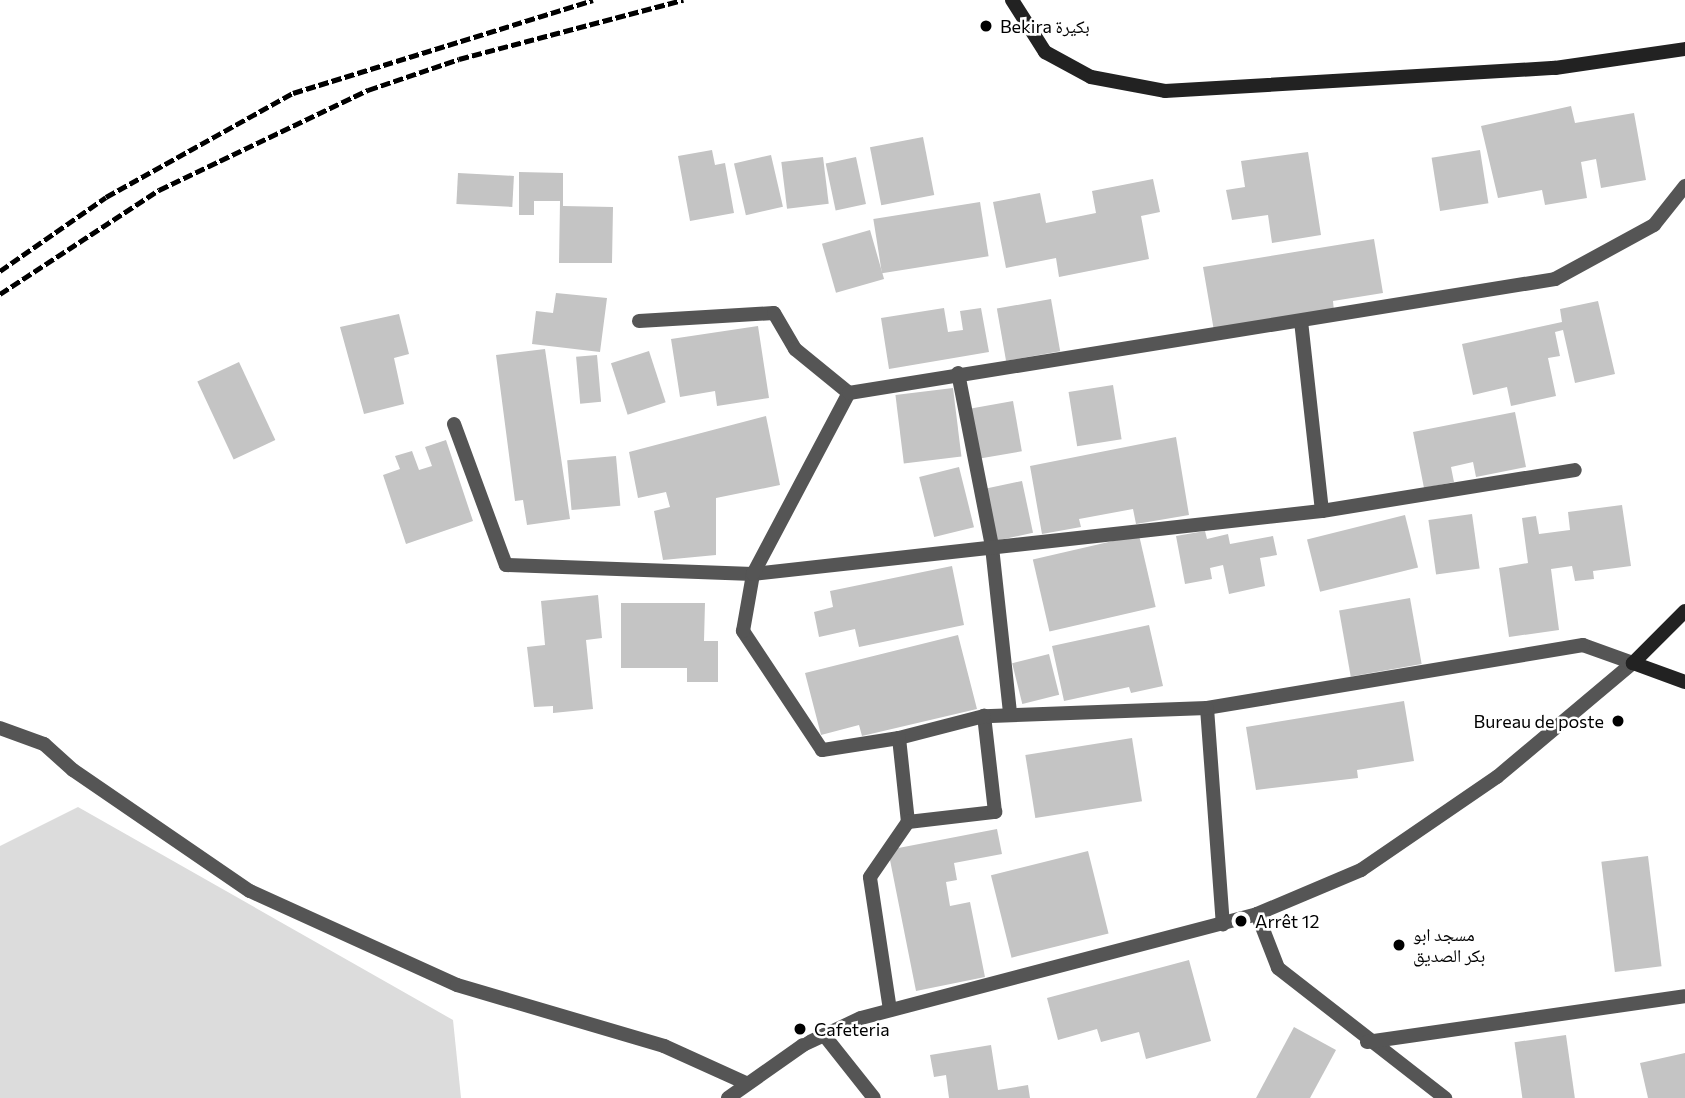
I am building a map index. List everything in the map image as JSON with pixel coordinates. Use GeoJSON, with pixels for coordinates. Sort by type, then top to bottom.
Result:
{"type":"FeatureCollection","features":[{"type":"Feature","properties":{"kind":"street"},"geometry":{"type":"LineString","coordinates":[[1012,0],[1045,52],[1091,77],[1165,91],[1555,68],[1685,49]]}},
{"type":"Feature","properties":{"kind":"street"},"geometry":{"type":"LineString","coordinates":[[849,393],[958,373],[1301,322],[1555,279],[1654,225],[1685,186]]}},
{"type":"Feature","properties":{"kind":"street"},"geometry":{"type":"LineString","coordinates":[[639,321],[774,313],[796,349],[849,393]]}},
{"type":"Feature","properties":{"kind":"street"},"geometry":{"type":"LineString","coordinates":[[1301,322],[1322,511]]}},
{"type":"Feature","properties":{"kind":"street"},"geometry":{"type":"LineString","coordinates":[[958,373],[992,547],[1010,713]]}},
{"type":"Feature","properties":{"kind":"street"},"geometry":{"type":"LineString","coordinates":[[849,393],[753,574],[743,631],[822,750],[899,738],[984,716],[1207,708],[1583,645],[1685,682]]}},
{"type":"Feature","properties":{"kind":"street"},"geometry":{"type":"LineString","coordinates":[[454,424],[506,565],[753,574],[1322,511],[1575,470]]}},
{"type":"Feature","properties":{"kind":"street"},"geometry":{"type":"LineString","coordinates":[[728,1098],[746,1083],[824,1035],[890,1010],[1257,914],[1361,870],[1497,777],[1633,663],[1685,611]]}},
{"type":"Feature","properties":{"kind":"street"},"geometry":{"type":"LineString","coordinates":[[1207,708],[1223,924]]}},
{"type":"Feature","properties":{"kind":"street"},"geometry":{"type":"LineString","coordinates":[[908,822],[995,812],[984,716]]}},
{"type":"Feature","properties":{"kind":"street"},"geometry":{"type":"LineString","coordinates":[[0,728],[44,744],[73,771],[250,891],[457,985],[664,1046],[746,1083]]}},
{"type":"Feature","properties":{"kind":"street"},"geometry":{"type":"LineString","coordinates":[[890,1010],[870,877],[908,822],[899,738]]}},
{"type":"Feature","properties":{"kind":"street"},"geometry":{"type":"LineString","coordinates":[[1257,914],[1278,968],[1367,1042],[1445,1098]]}},
{"type":"Feature","properties":{"kind":"street"},"geometry":{"type":"LineString","coordinates":[[1367,1042],[1685,996]]}},
{"type":"Feature","properties":{"kind":"street"},"geometry":{"type":"LineString","coordinates":[[824,1035],[874,1098]]}},
{"type":"Feature","properties":{"kind":"shaded area"},"geometry":{"type":"Polygon","coordinates":[[[78,807],[453,1020],[461,1098],[0,1098],[0,846],[78,807]]]}},
{"type":"Feature","properties":{"kind":"building"},"geometry":{"type":"Polygon","coordinates":[[[1571,106],[1575,123],[1634,113],[1646,180],[1601,188],[1596,159],[1581,162],[1587,198],[1545,205],[1542,190],[1498,198],[1481,126],[1571,106]]]}},
{"type":"Feature","properties":{"kind":"building"},"geometry":{"type":"Polygon","coordinates":[[[923,137],[934,195],[881,205],[870,147],[923,137]]]}},
{"type":"Feature","properties":{"kind":"building"},"geometry":{"type":"Polygon","coordinates":[[[712,150],[715,165],[725,163],[734,213],[690,221],[678,156],[712,150]]]}},
{"type":"Feature","properties":{"kind":"building"},"geometry":{"type":"Polygon","coordinates":[[[1480,150],[1488,203],[1440,211],[1432,158],[1480,150]]]}},
{"type":"Feature","properties":{"kind":"building"},"geometry":{"type":"Polygon","coordinates":[[[1308,152],[1321,235],[1272,243],[1268,215],[1232,220],[1226,190],[1245,187],[1241,161],[1308,152]]]}},
{"type":"Feature","properties":{"kind":"building"},"geometry":{"type":"Polygon","coordinates":[[[771,155],[783,207],[746,215],[734,164],[771,155]]]}},
{"type":"Feature","properties":{"kind":"building"},"geometry":{"type":"Polygon","coordinates":[[[823,157],[829,204],[787,209],[781,162],[823,157]]]}},
{"type":"Feature","properties":{"kind":"building"},"geometry":{"type":"Polygon","coordinates":[[[856,157],[866,204],[836,210],[826,163],[856,157]]]}},
{"type":"Feature","properties":{"kind":"building"},"geometry":{"type":"Polygon","coordinates":[[[519,172],[563,173],[563,206],[613,207],[612,263],[559,263],[560,201],[534,201],[534,215],[519,215],[519,172]]]}},
{"type":"Feature","properties":{"kind":"building"},"geometry":{"type":"Polygon","coordinates":[[[458,173],[514,176],[512,207],[456,204],[458,173]]]}},
{"type":"Feature","properties":{"kind":"building"},"geometry":{"type":"Polygon","coordinates":[[[1153,179],[1160,212],[1141,216],[1149,259],[1059,277],[1056,258],[1006,268],[993,202],[1040,193],[1046,223],[1096,213],[1092,191],[1153,179]]]}},
{"type":"Feature","properties":{"kind":"building"},"geometry":{"type":"Polygon","coordinates":[[[980,202],[989,256],[882,273],[873,219],[980,202]]]}},
{"type":"Feature","properties":{"kind":"building"},"geometry":{"type":"Polygon","coordinates":[[[870,230],[884,279],[836,293],[822,244],[870,230]]]}},
{"type":"Feature","properties":{"kind":"building"},"geometry":{"type":"Polygon","coordinates":[[[1374,239],[1383,293],[1333,301],[1334,311],[1214,331],[1203,267],[1374,239]]]}},
{"type":"Feature","properties":{"kind":"building"},"geometry":{"type":"Polygon","coordinates":[[[556,293],[607,298],[600,352],[532,344],[536,311],[553,313],[556,293]]]}},
{"type":"Feature","properties":{"kind":"building"},"geometry":{"type":"Polygon","coordinates":[[[1051,299],[1060,351],[1006,361],[997,309],[1051,299]]]}},
{"type":"Feature","properties":{"kind":"building"},"geometry":{"type":"Polygon","coordinates":[[[1598,301],[1615,374],[1575,383],[1563,330],[1555,332],[1560,356],[1548,358],[1556,396],[1511,406],[1507,387],[1473,395],[1462,344],[1562,322],[1560,309],[1598,301]]]}},
{"type":"Feature","properties":{"kind":"building"},"geometry":{"type":"Polygon","coordinates":[[[944,308],[948,332],[963,330],[960,311],[981,308],[989,352],[889,369],[881,318],[944,308]]]}},
{"type":"Feature","properties":{"kind":"building"},"geometry":{"type":"Polygon","coordinates":[[[399,314],[409,354],[394,358],[404,404],[364,414],[340,327],[399,314]]]}},
{"type":"Feature","properties":{"kind":"building"},"geometry":{"type":"Polygon","coordinates":[[[758,326],[769,398],[717,406],[715,391],[680,397],[671,339],[758,326]]]}},
{"type":"Feature","properties":{"kind":"building"},"geometry":{"type":"Polygon","coordinates":[[[545,349],[570,519],[527,525],[523,500],[515,501],[496,355],[545,349]]]}},
{"type":"Feature","properties":{"kind":"building"},"geometry":{"type":"Polygon","coordinates":[[[649,351],[666,402],[628,415],[611,363],[649,351]]]}},
{"type":"Feature","properties":{"kind":"building"},"geometry":{"type":"Polygon","coordinates":[[[597,355],[601,402],[580,404],[576,357],[597,355]]]}},
{"type":"Feature","properties":{"kind":"building"},"geometry":{"type":"Polygon","coordinates":[[[239,362],[275,440],[234,459],[197,381],[239,362]]]}},
{"type":"Feature","properties":{"kind":"building"},"geometry":{"type":"Polygon","coordinates":[[[1113,385],[1122,439],[1077,446],[1069,392],[1113,385]]]}},
{"type":"Feature","properties":{"kind":"building"},"geometry":{"type":"Polygon","coordinates":[[[953,388],[961,456],[904,464],[895,395],[953,388]]]}},
{"type":"Feature","properties":{"kind":"building"},"geometry":{"type":"Polygon","coordinates":[[[1013,401],[1022,451],[979,459],[970,409],[1013,401]]]}},
{"type":"Feature","properties":{"kind":"building"},"geometry":{"type":"Polygon","coordinates":[[[1515,412],[1526,467],[1476,477],[1473,462],[1451,467],[1454,482],[1424,488],[1413,432],[1515,412]]]}},
{"type":"Feature","properties":{"kind":"building"},"geometry":{"type":"Polygon","coordinates":[[[766,416],[780,485],[716,498],[716,555],[663,560],[654,511],[670,507],[666,492],[638,498],[629,452],[766,416]]]}},
{"type":"Feature","properties":{"kind":"building"},"geometry":{"type":"Polygon","coordinates":[[[1176,437],[1189,515],[1136,524],[1133,509],[1079,519],[1081,527],[1042,534],[1030,466],[1176,437]]]}},
{"type":"Feature","properties":{"kind":"building"},"geometry":{"type":"Polygon","coordinates":[[[446,440],[473,521],[406,544],[383,475],[400,469],[395,456],[412,451],[419,470],[432,466],[425,447],[446,440]]]}},
{"type":"Feature","properties":{"kind":"building"},"geometry":{"type":"Polygon","coordinates":[[[616,456],[620,506],[572,510],[567,460],[616,456]]]}},
{"type":"Feature","properties":{"kind":"building"},"geometry":{"type":"Polygon","coordinates":[[[959,467],[974,527],[934,537],[919,477],[959,467]]]}},
{"type":"Feature","properties":{"kind":"building"},"geometry":{"type":"Polygon","coordinates":[[[1022,481],[1033,533],[995,541],[984,489],[1022,481]]]}},
{"type":"Feature","properties":{"kind":"building"},"geometry":{"type":"Polygon","coordinates":[[[1622,505],[1631,566],[1593,571],[1594,579],[1575,581],[1572,566],[1551,569],[1559,630],[1509,637],[1499,568],[1528,563],[1522,518],[1536,516],[1539,534],[1570,530],[1568,512],[1622,505]]]}},
{"type":"Feature","properties":{"kind":"building"},"geometry":{"type":"Polygon","coordinates":[[[1472,514],[1480,568],[1436,575],[1428,520],[1472,514]]]}},
{"type":"Feature","properties":{"kind":"building"},"geometry":{"type":"Polygon","coordinates":[[[1405,515],[1418,567],[1320,592],[1307,539],[1405,515]]]}},
{"type":"Feature","properties":{"kind":"building"},"geometry":{"type":"Polygon","coordinates":[[[1205,531],[1207,539],[1228,534],[1230,544],[1273,536],[1277,555],[1260,558],[1265,586],[1229,594],[1223,565],[1210,568],[1212,579],[1185,584],[1176,536],[1205,531]]]}},
{"type":"Feature","properties":{"kind":"building"},"geometry":{"type":"Polygon","coordinates":[[[1139,535],[1156,607],[1049,632],[1033,560],[1139,535]]]}},
{"type":"Feature","properties":{"kind":"building"},"geometry":{"type":"Polygon","coordinates":[[[952,566],[964,625],[859,647],[855,629],[819,637],[814,612],[833,607],[830,591],[952,566]]]}},
{"type":"Feature","properties":{"kind":"building"},"geometry":{"type":"Polygon","coordinates":[[[598,595],[602,638],[586,640],[593,709],[553,713],[553,706],[534,707],[527,647],[545,645],[541,601],[598,595]]]}},
{"type":"Feature","properties":{"kind":"building"},"geometry":{"type":"Polygon","coordinates":[[[1410,598],[1422,664],[1351,676],[1339,611],[1410,598]]]}},
{"type":"Feature","properties":{"kind":"building"},"geometry":{"type":"Polygon","coordinates":[[[621,603],[705,603],[704,641],[718,641],[718,682],[687,682],[687,668],[621,668],[621,603]]]}},
{"type":"Feature","properties":{"kind":"building"},"geometry":{"type":"Polygon","coordinates":[[[1149,625],[1163,686],[1131,693],[1129,687],[1064,701],[1052,646],[1149,625]]]}},
{"type":"Feature","properties":{"kind":"building"},"geometry":{"type":"Polygon","coordinates":[[[958,635],[977,709],[862,736],[859,725],[821,735],[805,673],[958,635]]]}},
{"type":"Feature","properties":{"kind":"building"},"geometry":{"type":"Polygon","coordinates":[[[1049,654],[1059,695],[1022,704],[1012,663],[1049,654]]]}},
{"type":"Feature","properties":{"kind":"building"},"geometry":{"type":"Polygon","coordinates":[[[1404,701],[1414,761],[1357,770],[1358,778],[1256,790],[1246,727],[1404,701]]]}},
{"type":"Feature","properties":{"kind":"building"},"geometry":{"type":"Polygon","coordinates":[[[1132,738],[1142,801],[1035,818],[1025,755],[1132,738]]]}},
{"type":"Feature","properties":{"kind":"building"},"geometry":{"type":"Polygon","coordinates":[[[997,829],[1002,854],[954,863],[957,880],[946,882],[950,906],[970,902],[985,977],[916,991],[888,850],[997,829]]]}},
{"type":"Feature","properties":{"kind":"building"},"geometry":{"type":"Polygon","coordinates":[[[1088,851],[1109,933],[1012,958],[991,875],[1088,851]]]}},
{"type":"Feature","properties":{"kind":"building"},"geometry":{"type":"Polygon","coordinates":[[[1648,856],[1662,966],[1615,972],[1601,862],[1648,856]]]}},
{"type":"Feature","properties":{"kind":"building"},"geometry":{"type":"Polygon","coordinates":[[[1189,960],[1211,1041],[1146,1059],[1139,1032],[1101,1042],[1097,1029],[1058,1040],[1047,998],[1189,960]]]}},
{"type":"Feature","properties":{"kind":"building"},"geometry":{"type":"Polygon","coordinates":[[[1294,1027],[1336,1050],[1310,1098],[1256,1098],[1294,1027]]]}},
{"type":"Feature","properties":{"kind":"building"},"geometry":{"type":"Polygon","coordinates":[[[1566,1035],[1575,1098],[1522,1098],[1515,1042],[1566,1035]]]}},
{"type":"Feature","properties":{"kind":"building"},"geometry":{"type":"Polygon","coordinates":[[[991,1045],[998,1090],[1028,1085],[1030,1098],[949,1098],[946,1075],[934,1077],[930,1055],[991,1045]]]}},
{"type":"Feature","properties":{"kind":"building"},"geometry":{"type":"Polygon","coordinates":[[[1685,1053],[1685,1098],[1648,1098],[1640,1063],[1685,1053]]]}},
{"type":"Feature","properties":{"kind":"railway"},"geometry":{"type":"LineString","coordinates":[[0,271],[106,197],[293,93],[593,0]]}},
{"type":"Feature","properties":{"kind":"railway"},"geometry":{"type":"LineString","coordinates":[[0,294],[159,190],[368,90],[459,59],[683,0]]}},
{"type":"Feature","properties":{"kind":"place","name":"Bekira بكيرة"},"geometry":{"type":"Point","coordinates":[986,26]}},
{"type":"Feature","properties":{"kind":"place","name":"Bureau de poste"},"geometry":{"type":"Point","coordinates":[1618,721]}},
{"type":"Feature","properties":{"kind":"place","name":"Arrêt 12"},"geometry":{"type":"Point","coordinates":[1241,921]}},
{"type":"Feature","properties":{"kind":"place","name":"مسجد ابو بكر الصديق"},"geometry":{"type":"Point","coordinates":[1399,945]}},
{"type":"Feature","properties":{"kind":"place","name":"Cafeteria"},"geometry":{"type":"Point","coordinates":[800,1029]}}]}
